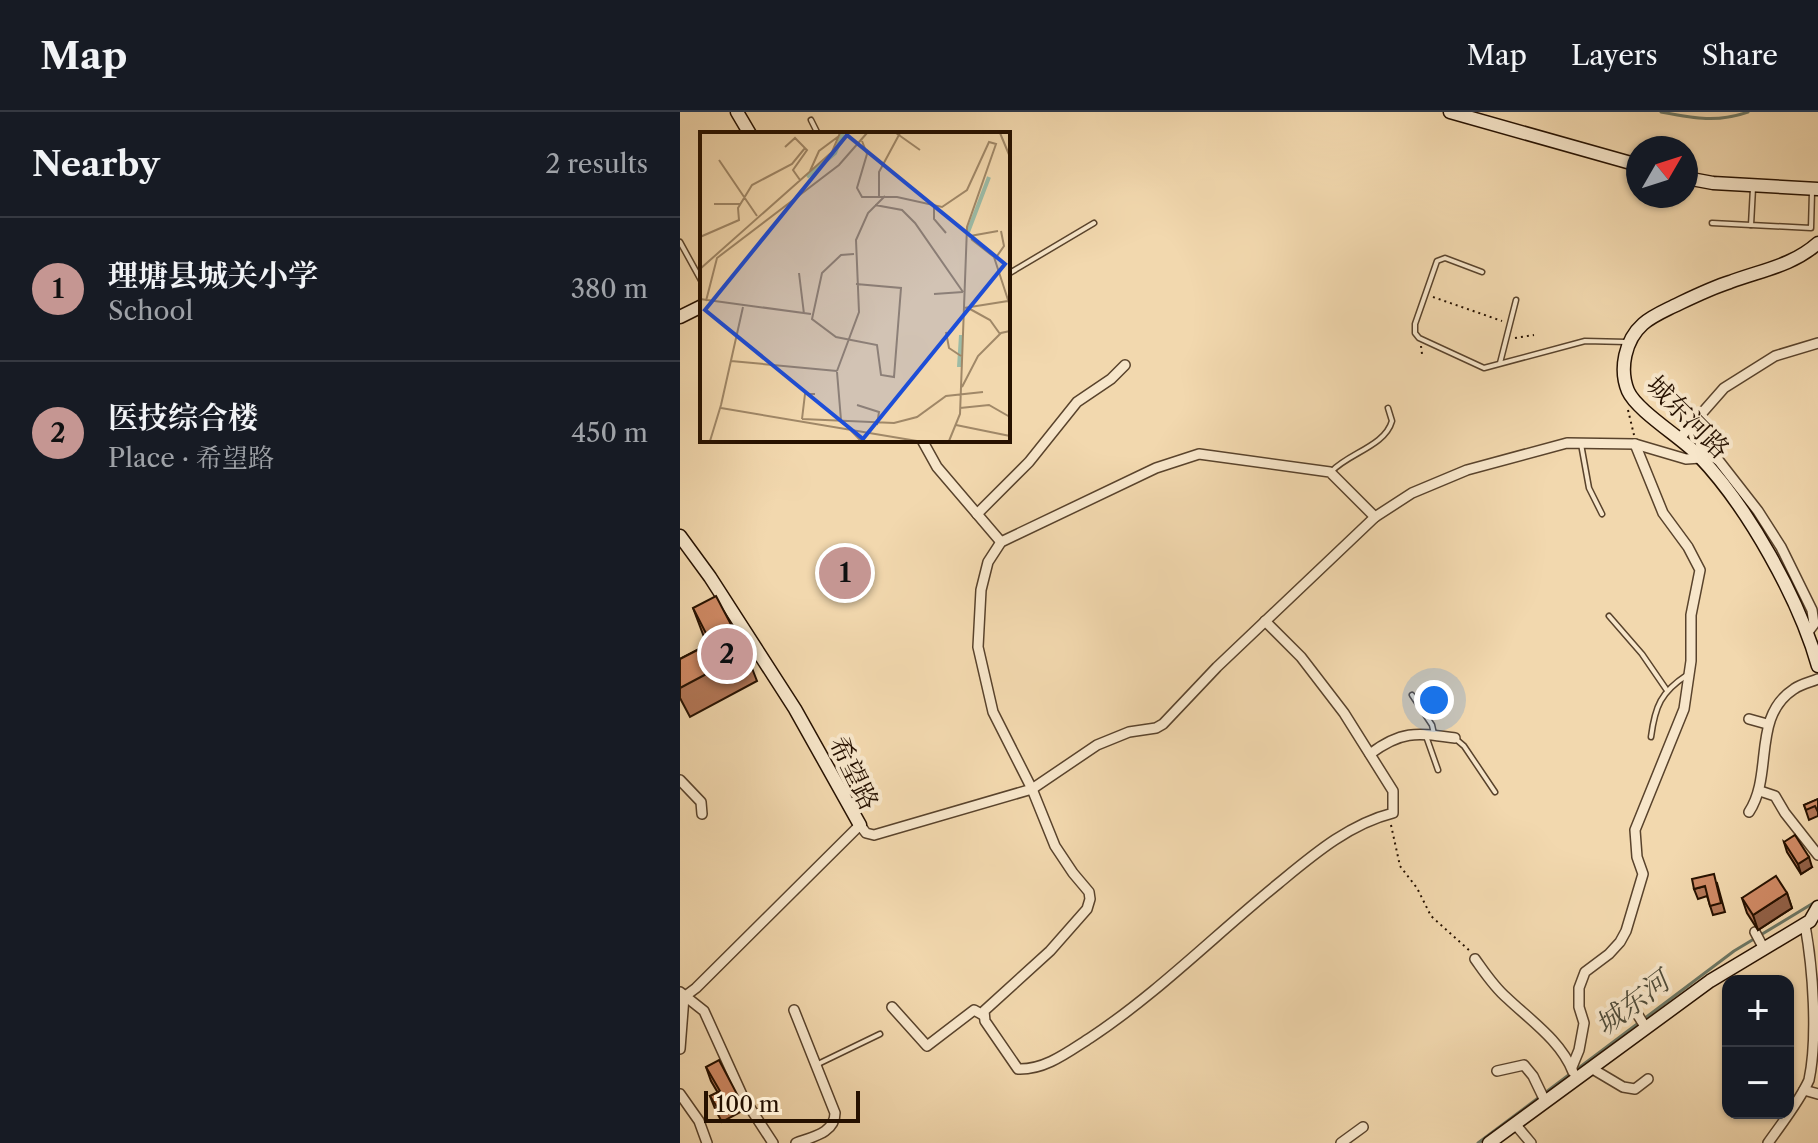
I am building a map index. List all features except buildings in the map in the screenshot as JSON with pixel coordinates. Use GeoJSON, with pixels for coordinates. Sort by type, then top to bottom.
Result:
{"type":"FeatureCollection","features":[{"type":"Feature","properties":{"kind":"street"},"geometry":{"type":"LineString","coordinates":[[737,112],[749,132]]}},
{"type":"Feature","properties":{"kind":"street"},"geometry":{"type":"LineString","coordinates":[[1450,112],[1626,162]]}},
{"type":"Feature","properties":{"kind":"street"},"geometry":{"type":"LineString","coordinates":[[1698,179],[1815,189]]}},
{"type":"Feature","properties":{"kind":"street"},"geometry":{"type":"LineString","coordinates":[[1629,343],[1641,326],[1665,311],[1719,286],[1790,262],[1818,243]]}},
{"type":"Feature","properties":{"kind":"street"},"geometry":{"type":"LineString","coordinates":[[680,317],[700,307]]}},
{"type":"Feature","properties":{"kind":"street","name":"城东河路"},"geometry":{"type":"LineString","coordinates":[[1629,343],[1625,372],[1628,390],[1639,406],[1697,454],[1738,505],[1808,632],[1818,666]]}},
{"type":"Feature","properties":{"kind":"street"},"geometry":{"type":"LineString","coordinates":[[1680,438],[1724,388],[1775,356],[1818,343]]}},
{"type":"Feature","properties":{"kind":"street"},"geometry":{"type":"LineString","coordinates":[[977,514],[1029,462],[1077,402],[1111,379],[1125,365]]}},
{"type":"Feature","properties":{"kind":"street"},"geometry":{"type":"LineString","coordinates":[[923,442],[937,467],[1001,542]]}},
{"type":"Feature","properties":{"kind":"street"},"geometry":{"type":"LineString","coordinates":[[860,825],[866,833],[874,835],[1032,789],[1097,745],[1129,732],[1163,724],[1265,621],[1375,517],[1412,493],[1467,470],[1580,442],[1635,444],[1686,459],[1697,454]]}},
{"type":"Feature","properties":{"kind":"street"},"geometry":{"type":"LineString","coordinates":[[1574,1073],[1584,1023],[1579,1007],[1579,988],[1585,972],[1620,942],[1643,874],[1637,857],[1635,830],[1684,709],[1692,606],[1700,570],[1688,547],[1663,513],[1635,444]]}},
{"type":"Feature","properties":{"kind":"street"},"geometry":{"type":"LineString","coordinates":[[983,1015],[996,999],[1050,951],[1090,904],[1089,892],[1062,860],[1032,789],[993,712],[978,647],[981,590],[988,562],[1001,542],[1156,468],[1199,454],[1331,473],[1375,517]]}},
{"type":"Feature","properties":{"kind":"street","name":"希望路"},"geometry":{"type":"LineString","coordinates":[[680,536],[795,709],[860,825],[696,988],[682,994]]}},
{"type":"Feature","properties":{"kind":"street"},"geometry":{"type":"LineString","coordinates":[[983,1015],[1014,1067],[1031,1069],[1050,1062],[1098,1033],[1144,998],[1258,900],[1332,842],[1365,822],[1393,813],[1393,791],[1370,754],[1317,676],[1265,621]]}},
{"type":"Feature","properties":{"kind":"street"},"geometry":{"type":"LineString","coordinates":[[1749,812],[1760,791],[1767,724],[1776,708],[1794,689],[1818,679]]}},
{"type":"Feature","properties":{"kind":"street"},"geometry":{"type":"LineString","coordinates":[[1749,719],[1767,724]]}},
{"type":"Feature","properties":{"kind":"street"},"geometry":{"type":"LineString","coordinates":[[1370,754],[1402,735],[1430,734],[1460,738]]}},
{"type":"Feature","properties":{"kind":"street"},"geometry":{"type":"LineString","coordinates":[[680,780],[701,802],[702,814]]}},
{"type":"Feature","properties":{"kind":"street"},"geometry":{"type":"LineString","coordinates":[[1760,791],[1775,796],[1818,855]]}},
{"type":"Feature","properties":{"kind":"street"},"geometry":{"type":"LineString","coordinates":[[1489,1143],[1515,1124],[1543,1095],[1574,1073],[1591,1068],[1710,981],[1759,940],[1814,917],[1818,1014],[1813,1066],[1804,1090],[1768,1143]]}},
{"type":"Feature","properties":{"kind":"street"},"geometry":{"type":"LineString","coordinates":[[1475,959],[1506,998],[1530,1017],[1574,1073]]}},
{"type":"Feature","properties":{"kind":"street"},"geometry":{"type":"LineString","coordinates":[[680,1049],[682,994],[699,1004],[704,1011],[743,1097],[773,1143]]}},
{"type":"Feature","properties":{"kind":"street"},"geometry":{"type":"LineString","coordinates":[[892,1007],[927,1046],[974,1010],[978,1015],[983,1015]]}},
{"type":"Feature","properties":{"kind":"street"},"geometry":{"type":"LineString","coordinates":[[794,1010],[835,1113],[835,1119],[826,1131],[796,1143]]}},
{"type":"Feature","properties":{"kind":"street"},"geometry":{"type":"LineString","coordinates":[[1636,1012],[1646,1028]]}},
{"type":"Feature","properties":{"kind":"street"},"geometry":{"type":"LineString","coordinates":[[1497,1071],[1524,1065],[1543,1095]]}},
{"type":"Feature","properties":{"kind":"street"},"geometry":{"type":"LineString","coordinates":[[1591,1068],[1623,1087],[1635,1089],[1648,1079]]}},
{"type":"Feature","properties":{"kind":"street"},"geometry":{"type":"LineString","coordinates":[[1804,1090],[1818,1094]]}},
{"type":"Feature","properties":{"kind":"street"},"geometry":{"type":"LineString","coordinates":[[680,1094],[699,1121],[707,1143]]}},
{"type":"Feature","properties":{"kind":"street"},"geometry":{"type":"LineString","coordinates":[[1515,1124],[1531,1143]]}},
{"type":"Feature","properties":{"kind":"street"},"geometry":{"type":"LineString","coordinates":[[1341,1143],[1363,1127]]}},
{"type":"Feature","properties":{"kind":"lane"},"geometry":{"type":"LineString","coordinates":[[811,120],[817,132]]}},
{"type":"Feature","properties":{"kind":"lane"},"geometry":{"type":"LineString","coordinates":[[1751,225],[1753,186]]}},
{"type":"Feature","properties":{"kind":"lane"},"geometry":{"type":"LineString","coordinates":[[1712,223],[1811,228],[1815,189]]}},
{"type":"Feature","properties":{"kind":"lane"},"geometry":{"type":"LineString","coordinates":[[1010,273],[1094,223]]}},
{"type":"Feature","properties":{"kind":"lane"},"geometry":{"type":"LineString","coordinates":[[680,242],[700,278]]}},
{"type":"Feature","properties":{"kind":"lane"},"geometry":{"type":"LineString","coordinates":[[1482,272],[1440,259],[1433,267],[1415,324],[1415,333],[1419,338],[1478,367],[1585,341],[1629,343]]}},
{"type":"Feature","properties":{"kind":"lane"},"geometry":{"type":"LineString","coordinates":[[1500,364],[1516,300]]}},
{"type":"Feature","properties":{"kind":"lane"},"geometry":{"type":"LineString","coordinates":[[1331,473],[1342,462],[1385,435],[1392,421],[1388,408]]}},
{"type":"Feature","properties":{"kind":"lane"},"geometry":{"type":"LineString","coordinates":[[1580,442],[1589,488],[1602,514]]}},
{"type":"Feature","properties":{"kind":"lane"},"geometry":{"type":"LineString","coordinates":[[1609,616],[1642,654],[1666,689]]}},
{"type":"Feature","properties":{"kind":"lane"},"geometry":{"type":"LineString","coordinates":[[1651,737],[1657,708],[1666,689],[1689,673]]}},
{"type":"Feature","properties":{"kind":"lane"},"geometry":{"type":"LineString","coordinates":[[1412,695],[1432,725],[1430,734],[1438,770]]}},
{"type":"Feature","properties":{"kind":"lane"},"geometry":{"type":"LineString","coordinates":[[1460,738],[1495,792]]}},
{"type":"Feature","properties":{"kind":"lane"},"geometry":{"type":"LineString","coordinates":[[816,1065],[880,1034]]}},
{"type":"Feature","properties":{"kind":"path"},"geometry":{"type":"LineString","coordinates":[[1424,294],[1510,324]]}},
{"type":"Feature","properties":{"kind":"path"},"geometry":{"type":"LineString","coordinates":[[1506,339],[1534,335]]}},
{"type":"Feature","properties":{"kind":"path"},"geometry":{"type":"LineString","coordinates":[[1628,390],[1628,410],[1635,444]]}},
{"type":"Feature","properties":{"kind":"path"},"geometry":{"type":"LineString","coordinates":[[1393,813],[1390,819],[1400,866],[1417,888],[1431,916],[1465,944],[1475,959]]}},
{"type":"Feature","properties":{"kind":"waterway"},"geometry":{"type":"LineString","coordinates":[[1661,112],[1694,118],[1748,112]]}},
{"type":"Feature","properties":{"kind":"waterway","name":"城东河"},"geometry":{"type":"LineString","coordinates":[[1576,1070],[1734,951],[1815,902]]}},
{"type":"Feature","properties":{"kind":"waterway","name":"城东河"},"geometry":{"type":"LineString","coordinates":[[1478,1143],[1570,1074]]}},
{"type":"Feature","properties":{"kind":"place","name":"理塘县城关小学"},"geometry":{"type":"Point","coordinates":[845,573]}},
{"type":"Feature","properties":{"kind":"place","name":"医技综合楼"},"geometry":{"type":"Point","coordinates":[727,654]}}]}
